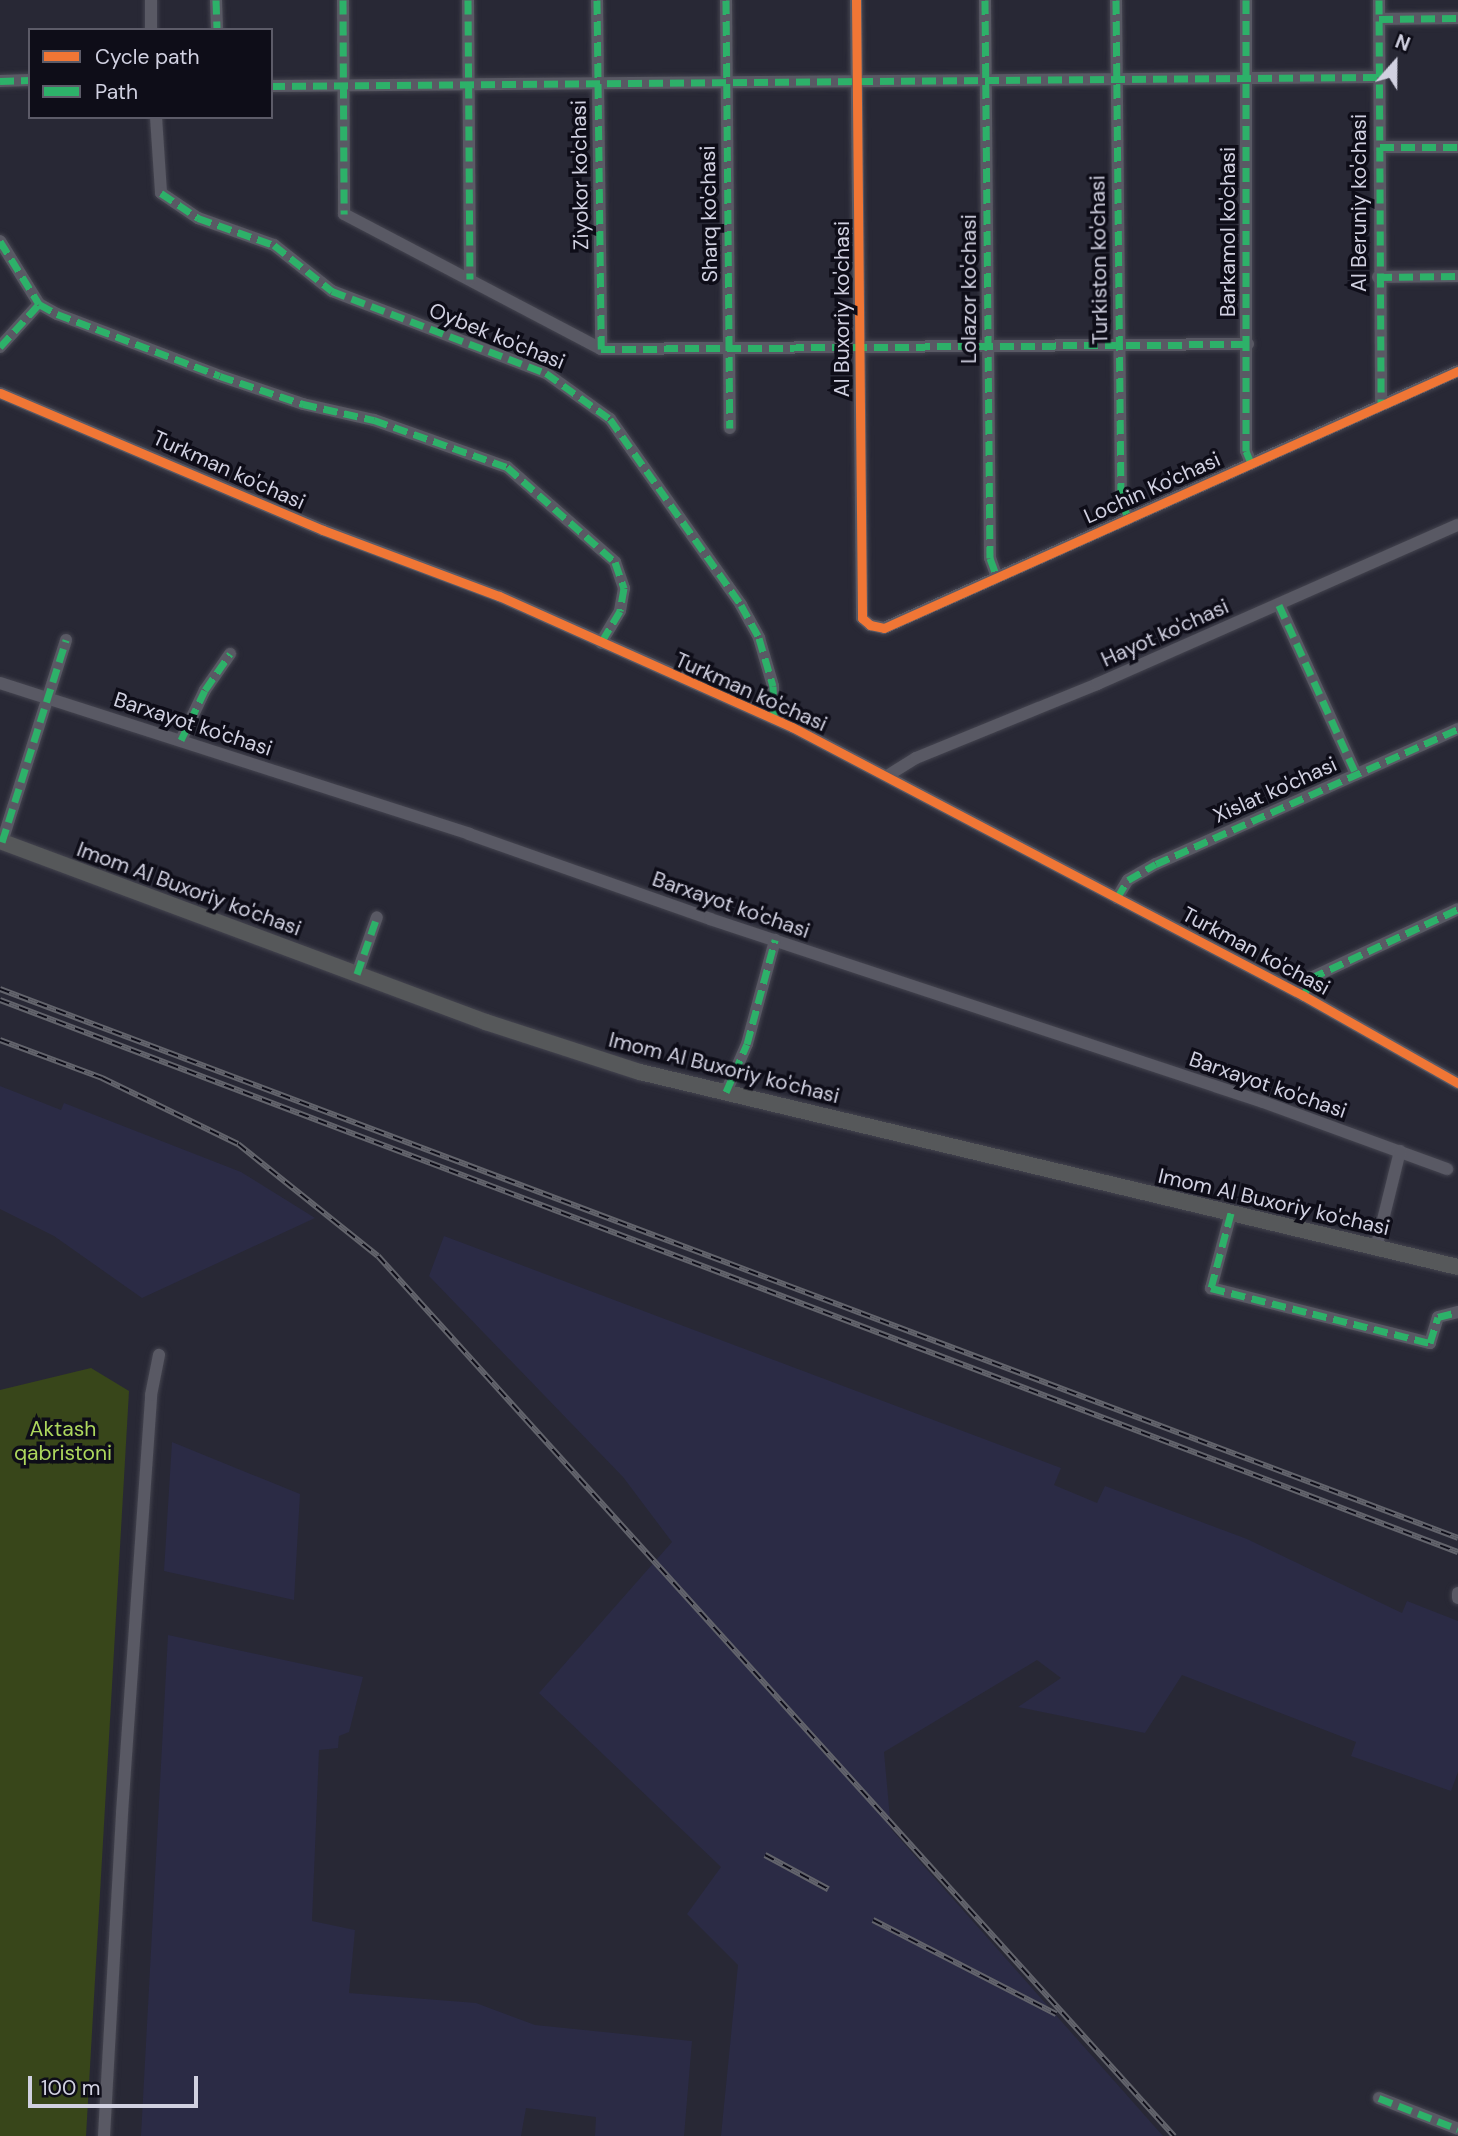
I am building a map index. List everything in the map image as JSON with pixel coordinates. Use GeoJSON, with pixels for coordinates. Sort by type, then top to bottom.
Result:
{"type":"FeatureCollection","features":[{"type":"Feature","properties":{"kind":"main road","name":"Imom Al Buxoriy ko'chasi"},"geometry":{"type":"LineString","coordinates":[[1,841],[357,974],[639,1072],[1458,1267]]}},
{"type":"Feature","properties":{"kind":"street"},"geometry":{"type":"LineString","coordinates":[[151,0],[151,28]]}},
{"type":"Feature","properties":{"kind":"street"},"geometry":{"type":"LineString","coordinates":[[216,0],[217,28]]}},
{"type":"Feature","properties":{"kind":"street"},"geometry":{"type":"LineString","coordinates":[[344,0],[344,214],[601,349],[1248,344]]}},
{"type":"Feature","properties":{"kind":"street"},"geometry":{"type":"LineString","coordinates":[[468,0],[470,279]]}},
{"type":"Feature","properties":{"kind":"street","name":"Ziyokor ko'chasi"},"geometry":{"type":"LineString","coordinates":[[597,0],[601,349]]}},
{"type":"Feature","properties":{"kind":"street","name":"Sharq ko'chasi"},"geometry":{"type":"LineString","coordinates":[[726,0],[730,428]]}},
{"type":"Feature","properties":{"kind":"street","name":"Al Buxoriy ko'chasi"},"geometry":{"type":"LineString","coordinates":[[856,0],[862,618]]}},
{"type":"Feature","properties":{"kind":"street","name":"Lolazor ko'chasi"},"geometry":{"type":"LineString","coordinates":[[985,0],[990,558],[997,577]]}},
{"type":"Feature","properties":{"kind":"street","name":"Turkiston ko'chasi"},"geometry":{"type":"LineString","coordinates":[[1116,0],[1121,501],[1128,517]]}},
{"type":"Feature","properties":{"kind":"street","name":"Barkamol ko'chasi"},"geometry":{"type":"LineString","coordinates":[[1246,0],[1246,451],[1251,463]]}},
{"type":"Feature","properties":{"kind":"street","name":"Al Beruniy ko'chasi"},"geometry":{"type":"LineString","coordinates":[[1378,0],[1381,405]]}},
{"type":"Feature","properties":{"kind":"street"},"geometry":{"type":"LineString","coordinates":[[1379,19],[1458,18]]}},
{"type":"Feature","properties":{"kind":"street"},"geometry":{"type":"LineString","coordinates":[[273,86],[1378,77]]}},
{"type":"Feature","properties":{"kind":"street"},"geometry":{"type":"LineString","coordinates":[[0,81],[28,80]]}},
{"type":"Feature","properties":{"kind":"street","name":"Oybek ko'chasi"},"geometry":{"type":"LineString","coordinates":[[156,119],[161,193],[198,218],[274,245],[332,291],[546,373],[610,419],[741,605],[759,638],[774,686],[774,719]]}},
{"type":"Feature","properties":{"kind":"street"},"geometry":{"type":"LineString","coordinates":[[1380,147],[1458,147]]}},
{"type":"Feature","properties":{"kind":"street"},"geometry":{"type":"LineString","coordinates":[[0,241],[39,304],[155,353],[303,404],[374,420],[507,467],[615,562],[624,588],[620,611],[601,643]]}},
{"type":"Feature","properties":{"kind":"street"},"geometry":{"type":"LineString","coordinates":[[1378,277],[1458,276]]}},
{"type":"Feature","properties":{"kind":"street"},"geometry":{"type":"LineString","coordinates":[[0,347],[39,304]]}},
{"type":"Feature","properties":{"kind":"street","name":"Lochin Ko'chasi"},"geometry":{"type":"LineString","coordinates":[[862,618],[884,628],[1458,371]]}},
{"type":"Feature","properties":{"kind":"street","name":"Turkman ko'chasi"},"geometry":{"type":"LineString","coordinates":[[0,393],[323,530],[499,596],[774,719],[1304,996],[1458,1083]]}},
{"type":"Feature","properties":{"kind":"street","name":"Hayot ko'chasi"},"geometry":{"type":"LineString","coordinates":[[887,776],[916,758],[1279,605],[1458,525]]}},
{"type":"Feature","properties":{"kind":"street"},"geometry":{"type":"LineString","coordinates":[[1279,605],[1356,774]]}},
{"type":"Feature","properties":{"kind":"street"},"geometry":{"type":"LineString","coordinates":[[1,841],[66,640]]}},
{"type":"Feature","properties":{"kind":"street"},"geometry":{"type":"LineString","coordinates":[[181,740],[205,690],[230,654]]}},
{"type":"Feature","properties":{"kind":"street","name":"Barxayot ko'chasi"},"geometry":{"type":"LineString","coordinates":[[0,682],[181,740],[1447,1169]]}},
{"type":"Feature","properties":{"kind":"street","name":"Xislat ko'chasi"},"geometry":{"type":"LineString","coordinates":[[1117,898],[1128,880],[1156,864],[1458,729]]}},
{"type":"Feature","properties":{"kind":"street"},"geometry":{"type":"LineString","coordinates":[[1304,996],[1311,978],[1458,909]]}},
{"type":"Feature","properties":{"kind":"street"},"geometry":{"type":"LineString","coordinates":[[357,974],[377,917]]}},
{"type":"Feature","properties":{"kind":"street"},"geometry":{"type":"LineString","coordinates":[[726,1092],[747,1044],[775,940]]}},
{"type":"Feature","properties":{"kind":"street"},"geometry":{"type":"LineString","coordinates":[[1376,1248],[1400,1151]]}},
{"type":"Feature","properties":{"kind":"street"},"geometry":{"type":"LineString","coordinates":[[1231,1213],[1211,1288],[1430,1343],[1438,1317],[1458,1312]]}},
{"type":"Feature","properties":{"kind":"street"},"geometry":{"type":"LineString","coordinates":[[104,2136],[146,1465],[159,1356]]}},
{"type":"Feature","properties":{"kind":"street"},"geometry":{"type":"LineString","coordinates":[[1379,2098],[1458,2129]]}},
{"type":"Feature","properties":{"kind":"shaded area"},"geometry":{"type":"Polygon","coordinates":[[[0,1086],[61,1110],[64,1103],[241,1172],[315,1218],[142,1298],[54,1236],[0,1209],[0,1086]]]}},
{"type":"Feature","properties":{"kind":"shaded area"},"geometry":{"type":"Polygon","coordinates":[[[444,1236],[1061,1468],[1054,1485],[1097,1503],[1105,1486],[1247,1539],[1402,1613],[1407,1601],[1458,1621],[1458,1772],[1451,1791],[1351,1756],[1356,1742],[1182,1675],[1145,1733],[1018,1707],[1061,1678],[1037,1660],[884,1752],[891,1829],[1163,2136],[721,2136],[738,1965],[687,1914],[721,1867],[539,1693],[672,1542],[623,1477],[429,1276],[444,1236]]]}},
{"type":"Feature","properties":{"kind":"shaded area"},"geometry":{"type":"Polygon","coordinates":[[[172,1442],[300,1494],[294,1600],[164,1571],[172,1442]]]}},
{"type":"Feature","properties":{"kind":"shaded area"},"geometry":{"type":"Polygon","coordinates":[[[168,1635],[363,1677],[349,1732],[339,1736],[338,1748],[319,1750],[312,1921],[355,1930],[349,1993],[476,2003],[535,2025],[692,2041],[684,2136],[595,2136],[596,2117],[526,2108],[521,2136],[141,2136],[168,1635]]]}},
{"type":"Feature","properties":{"kind":"green space","name":"Aktash qabristoni"},"geometry":{"type":"Polygon","coordinates":[[[91,1368],[129,1391],[86,2136],[0,2136],[0,1390],[91,1368]]]}},
{"type":"Feature","properties":{"kind":"railway"},"geometry":{"type":"LineString","coordinates":[[0,989],[1458,1538]]}},
{"type":"Feature","properties":{"kind":"railway"},"geometry":{"type":"LineString","coordinates":[[0,1000],[1458,1552]]}},
{"type":"Feature","properties":{"kind":"railway"},"geometry":{"type":"LineString","coordinates":[[0,1040],[102,1078],[238,1144],[378,1256],[1174,2136]]}},
{"type":"Feature","properties":{"kind":"railway"},"geometry":{"type":"LineString","coordinates":[[765,1855],[828,1889]]}},
{"type":"Feature","properties":{"kind":"railway"},"geometry":{"type":"LineString","coordinates":[[873,1920],[1056,2014]]}},
{"type":"Feature","properties":{"kind":"marked path"},"geometry":{"type":"LineString","coordinates":[[216,0],[217,28]]}},
{"type":"Feature","properties":{"kind":"marked path"},"geometry":{"type":"LineString","coordinates":[[343,0],[344,214]]}},
{"type":"Feature","properties":{"kind":"marked path"},"geometry":{"type":"LineString","coordinates":[[468,0],[470,279]]}},
{"type":"Feature","properties":{"kind":"marked path"},"geometry":{"type":"LineString","coordinates":[[597,0],[601,349],[1248,344]]}},
{"type":"Feature","properties":{"kind":"marked path"},"geometry":{"type":"LineString","coordinates":[[726,0],[730,428]]}},
{"type":"Feature","properties":{"kind":"marked path"},"geometry":{"type":"LineString","coordinates":[[985,0],[990,558],[997,577]]}},
{"type":"Feature","properties":{"kind":"marked path"},"geometry":{"type":"LineString","coordinates":[[1116,0],[1121,501],[1128,517]]}},
{"type":"Feature","properties":{"kind":"marked path"},"geometry":{"type":"LineString","coordinates":[[1246,0],[1246,451],[1251,463]]}},
{"type":"Feature","properties":{"kind":"marked path"},"geometry":{"type":"LineString","coordinates":[[1379,0],[1381,405]]}},
{"type":"Feature","properties":{"kind":"marked path"},"geometry":{"type":"LineString","coordinates":[[1379,19],[1458,18]]}},
{"type":"Feature","properties":{"kind":"marked path"},"geometry":{"type":"LineString","coordinates":[[273,86],[1378,77]]}},
{"type":"Feature","properties":{"kind":"marked path"},"geometry":{"type":"LineString","coordinates":[[0,81],[28,80]]}},
{"type":"Feature","properties":{"kind":"marked path"},"geometry":{"type":"LineString","coordinates":[[1380,147],[1458,147]]}},
{"type":"Feature","properties":{"kind":"marked path"},"geometry":{"type":"LineString","coordinates":[[161,193],[198,218],[274,245],[332,291],[546,373],[610,419],[741,605],[759,638],[773,686],[774,719]]}},
{"type":"Feature","properties":{"kind":"marked path"},"geometry":{"type":"LineString","coordinates":[[0,241],[39,304],[57,314],[220,376],[303,404],[374,420],[507,467],[615,562],[624,588],[620,611],[601,643]]}},
{"type":"Feature","properties":{"kind":"marked path"},"geometry":{"type":"LineString","coordinates":[[1378,277],[1458,276]]}},
{"type":"Feature","properties":{"kind":"marked path"},"geometry":{"type":"LineString","coordinates":[[0,347],[39,304]]}},
{"type":"Feature","properties":{"kind":"marked path"},"geometry":{"type":"LineString","coordinates":[[1279,605],[1356,774]]}},
{"type":"Feature","properties":{"kind":"marked path"},"geometry":{"type":"LineString","coordinates":[[2,842],[66,640]]}},
{"type":"Feature","properties":{"kind":"marked path"},"geometry":{"type":"LineString","coordinates":[[181,740],[205,690],[230,654]]}},
{"type":"Feature","properties":{"kind":"marked path"},"geometry":{"type":"LineString","coordinates":[[1117,898],[1128,880],[1156,864],[1458,729]]}},
{"type":"Feature","properties":{"kind":"marked path"},"geometry":{"type":"LineString","coordinates":[[1304,996],[1311,978],[1458,909]]}},
{"type":"Feature","properties":{"kind":"marked path"},"geometry":{"type":"LineString","coordinates":[[357,974],[377,917]]}},
{"type":"Feature","properties":{"kind":"marked path"},"geometry":{"type":"LineString","coordinates":[[726,1092],[747,1044],[775,940]]}},
{"type":"Feature","properties":{"kind":"marked path"},"geometry":{"type":"LineString","coordinates":[[1231,1213],[1211,1288],[1430,1343],[1438,1317],[1458,1312]]}},
{"type":"Feature","properties":{"kind":"marked path"},"geometry":{"type":"LineString","coordinates":[[1379,2098],[1458,2129]]}},
{"type":"Feature","properties":{"kind":"cycle path"},"geometry":{"type":"LineString","coordinates":[[856,0],[862,618],[870,625],[884,628],[1458,371]]}},
{"type":"Feature","properties":{"kind":"cycle path"},"geometry":{"type":"LineString","coordinates":[[0,393],[323,530],[499,596],[792,727],[1304,996],[1458,1083]]}}]}
